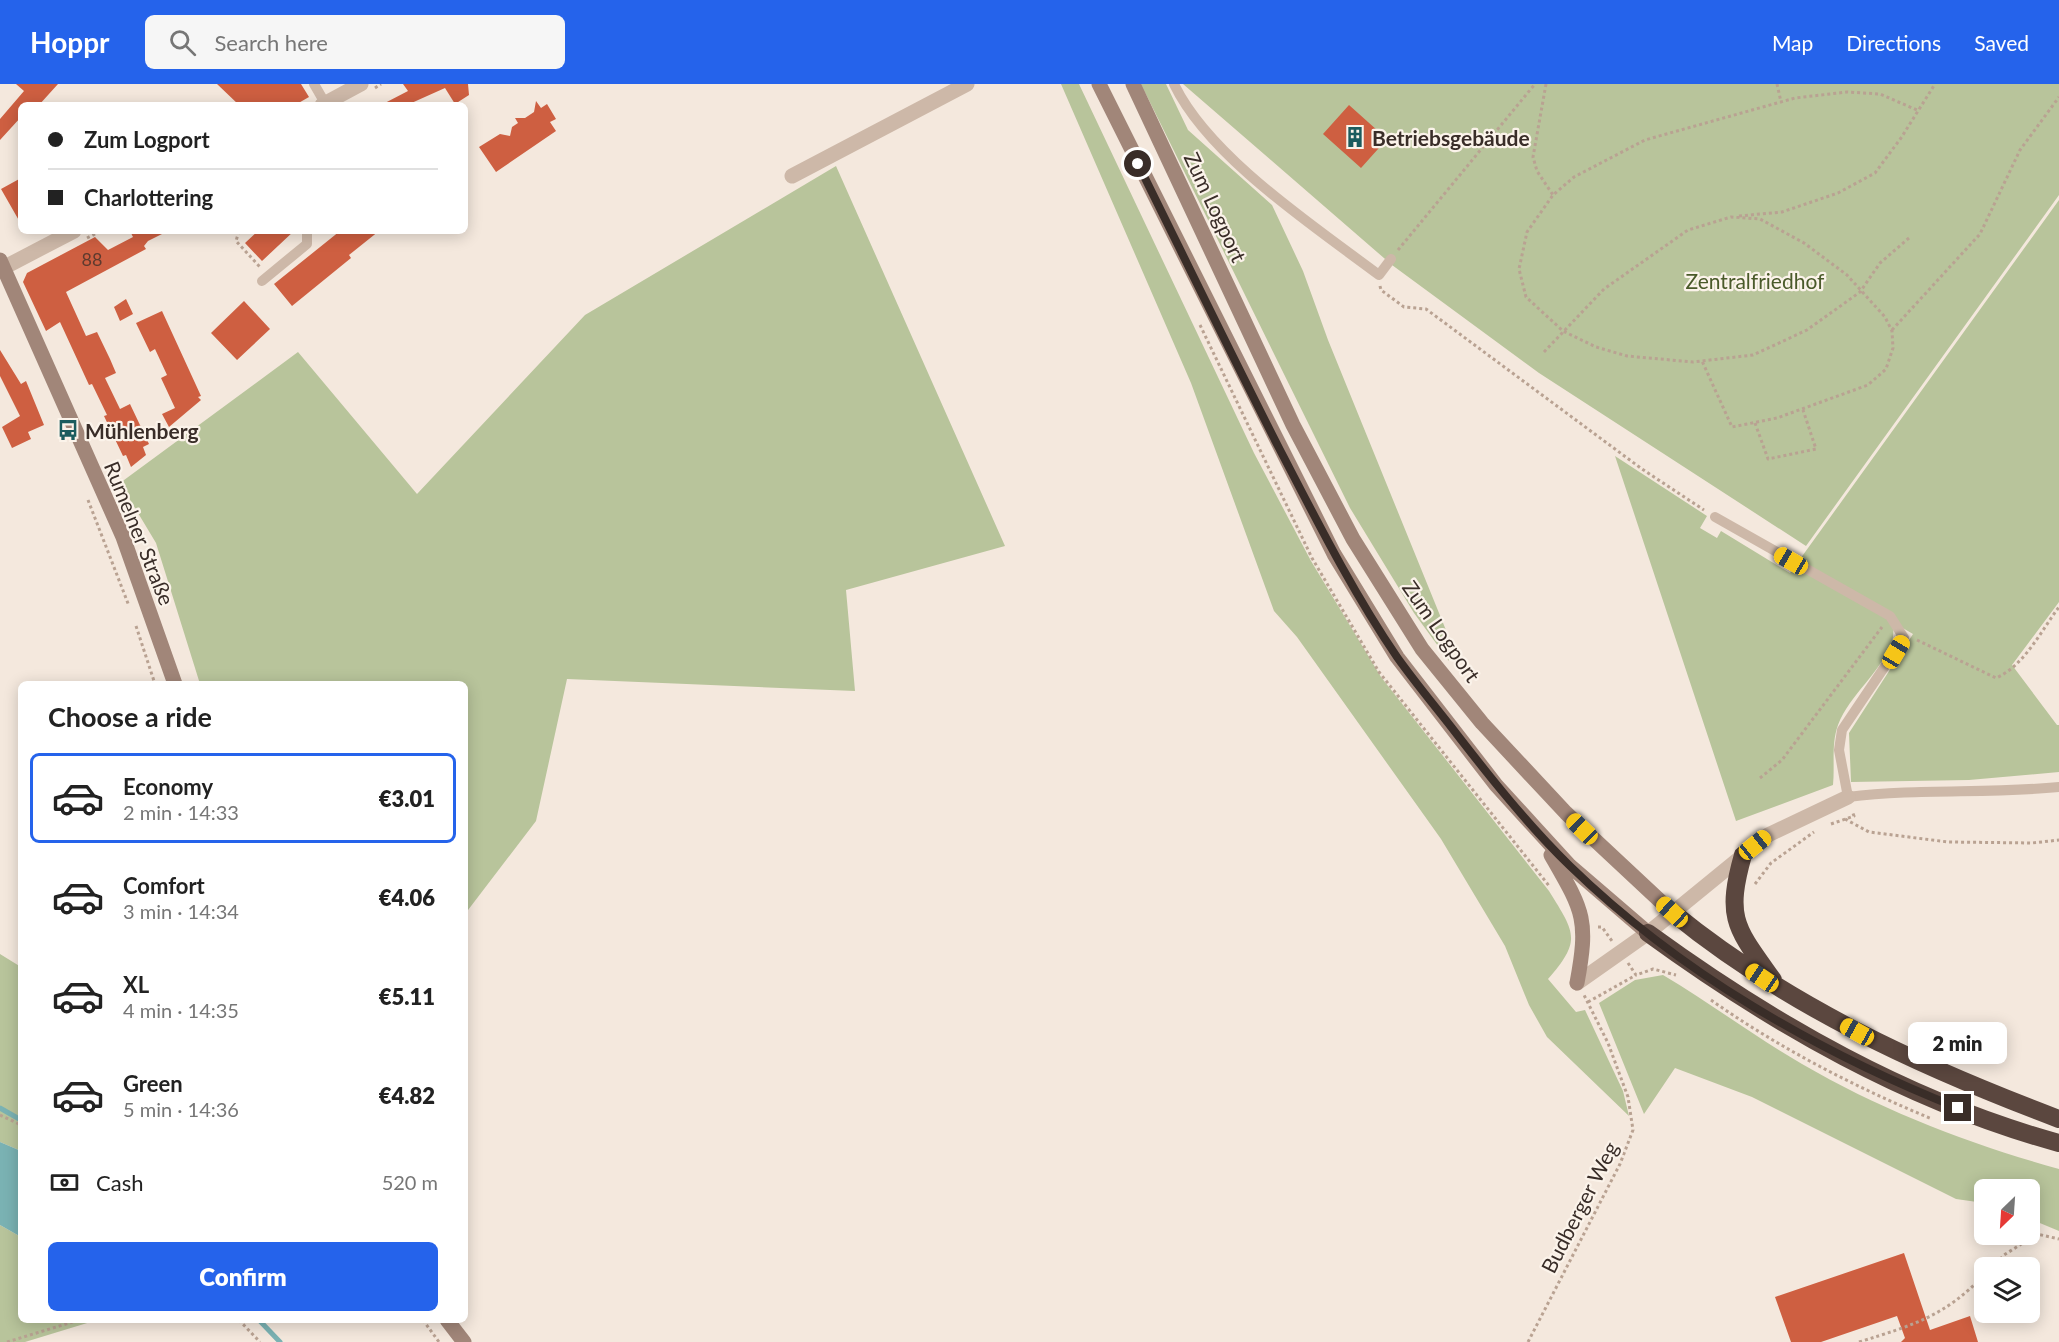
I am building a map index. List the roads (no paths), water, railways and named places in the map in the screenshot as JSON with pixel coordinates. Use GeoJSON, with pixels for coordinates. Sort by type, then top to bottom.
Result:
{"type":"FeatureCollection","features":[{"type":"Feature","properties":{"kind":"highway"},"geometry":{"type":"LineString","coordinates":[[1743,855],[1733,890],[1735,915],[1740,933],[1779,989]]}},
{"type":"Feature","properties":{"kind":"highway","name":"Zum Logport"},"geometry":{"type":"LineString","coordinates":[[1672,912],[1713,945],[1779,989],[1897,1053],[1975,1088],[2059,1119]]}},
{"type":"Feature","properties":{"kind":"highway"},"geometry":{"type":"LineString","coordinates":[[1648,933],[1683,969],[1744,1000],[1839,1055],[1904,1087],[2059,1143]]}},
{"type":"Feature","properties":{"kind":"main road"},"geometry":{"type":"LineString","coordinates":[[1099,84],[1334,554],[1397,657],[1496,785],[1570,866],[1648,933]]}},
{"type":"Feature","properties":{"kind":"main road","name":"Zum Logport"},"geometry":{"type":"LineString","coordinates":[[1133,84],[1293,425],[1353,539],[1422,649],[1482,723],[1566,813],[1672,912]]}},
{"type":"Feature","properties":{"kind":"main road","name":"Rumelner Straße"},"geometry":{"type":"LineString","coordinates":[[1,266],[123,537],[174,681]]}},
{"type":"Feature","properties":{"kind":"main road"},"geometry":{"type":"LineString","coordinates":[[1538,831],[1577,901],[1585,927],[1577,983]]}},
{"type":"Feature","properties":{"kind":"main road"},"geometry":{"type":"LineString","coordinates":[[449,1323],[464,1342]]}},
{"type":"Feature","properties":{"kind":"street"},"geometry":{"type":"LineString","coordinates":[[328,102],[361,84]]}},
{"type":"Feature","properties":{"kind":"street"},"geometry":{"type":"LineString","coordinates":[[792,176],[967,84]]}},
{"type":"Feature","properties":{"kind":"street"},"geometry":{"type":"LineString","coordinates":[[1,266],[78,236]]}},
{"type":"Feature","properties":{"kind":"street"},"geometry":{"type":"LineString","coordinates":[[1577,983],[1648,933],[1768,835],[1842,800]]}},
{"type":"Feature","properties":{"kind":"lane"},"geometry":{"type":"LineString","coordinates":[[314,84],[323,102]]}},
{"type":"Feature","properties":{"kind":"lane"},"geometry":{"type":"LineString","coordinates":[[1174,84],[1186,108],[1214,141],[1293,210],[1379,275],[1391,259]]}},
{"type":"Feature","properties":{"kind":"lane"},"geometry":{"type":"LineString","coordinates":[[265,279],[307,244],[307,234]]}},
{"type":"Feature","properties":{"kind":"lane"},"geometry":{"type":"LineString","coordinates":[[1715,517],[1890,616],[1904,638],[1842,730],[1839,750],[1842,800],[1924,791],[1970,792],[2059,787]]}},
{"type":"Feature","properties":{"kind":"water"},"geometry":{"type":"Polygon","coordinates":[[[0,1142],[18,1150],[18,1235],[0,1225],[0,1142]]]}},
{"type":"Feature","properties":{"kind":"waterway"},"geometry":{"type":"LineString","coordinates":[[0,1108],[18,1118]]}},
{"type":"Feature","properties":{"kind":"waterway"},"geometry":{"type":"LineString","coordinates":[[262,1323],[280,1342]]}},
{"type":"Feature","properties":{"kind":"place","name":"Betriebsgebäude"},"geometry":{"type":"Point","coordinates":[1355,137]}},
{"type":"Feature","properties":{"kind":"place","name":"Mühlenberg"},"geometry":{"type":"Point","coordinates":[68,430]}},
{"type":"Feature","properties":{"kind":"park label","name":"Zentralfriedhof"},"geometry":{"type":"Point","coordinates":[1755,280]}}]}
